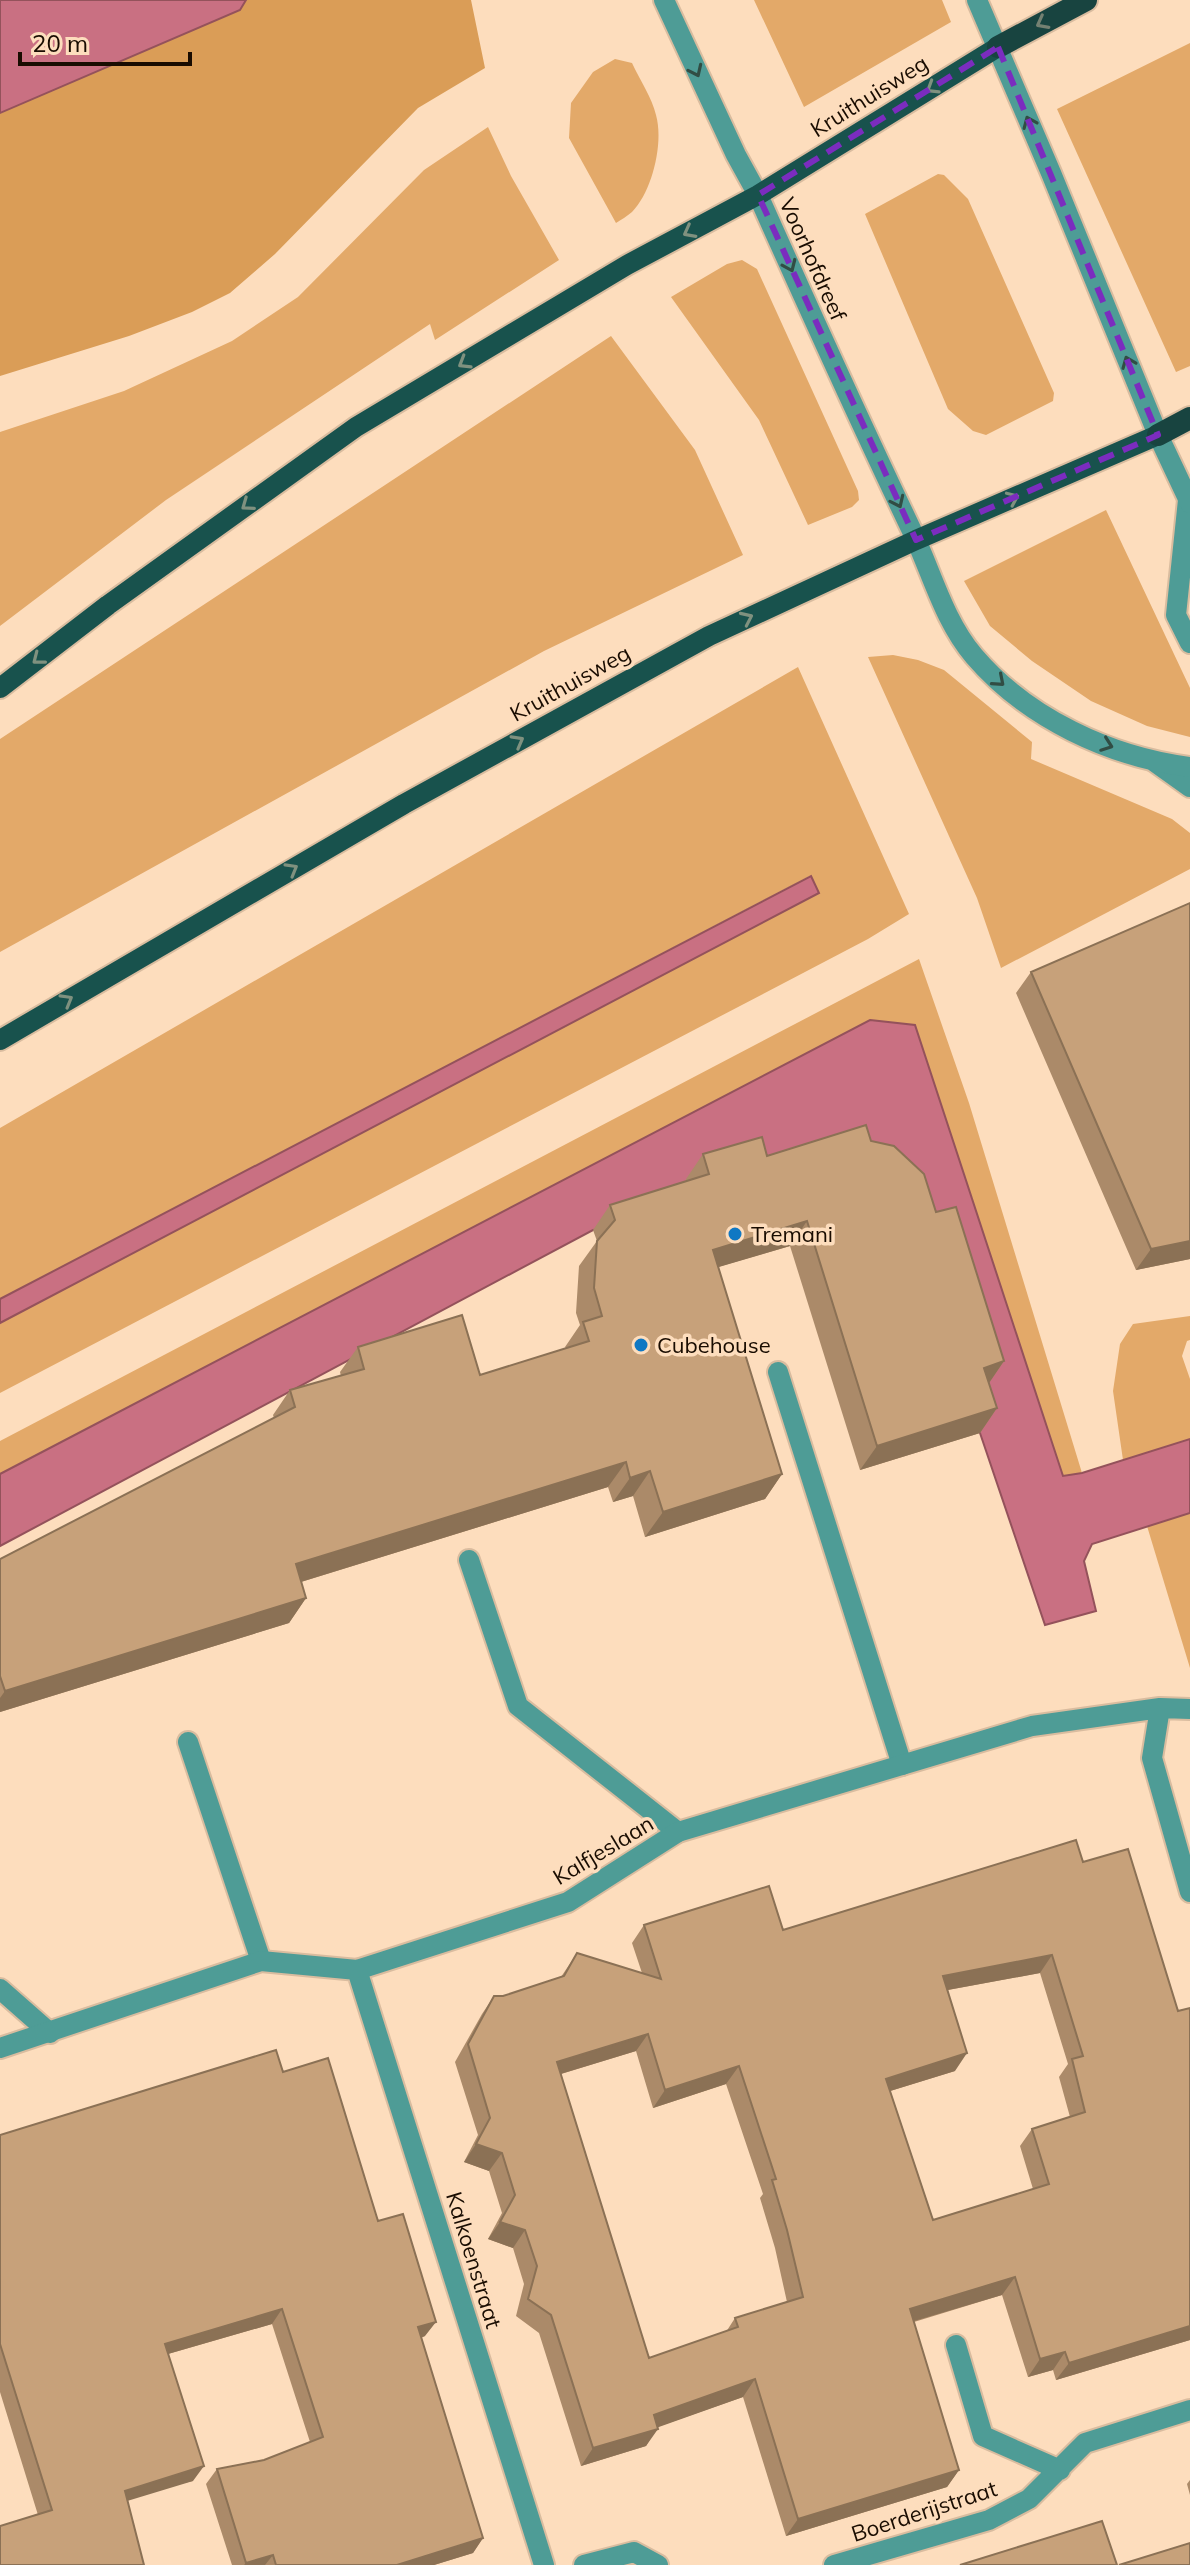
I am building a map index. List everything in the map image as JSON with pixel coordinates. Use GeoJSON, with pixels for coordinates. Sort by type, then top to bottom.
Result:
{"type":"FeatureCollection","features":[{"type":"Feature","properties":{"kind":"highway","name":"Kruithuisweg"},"geometry":{"type":"LineString","coordinates":[[998,47],[1086,0]]}},
{"type":"Feature","properties":{"kind":"highway","name":"Kruithuisweg"},"geometry":{"type":"LineString","coordinates":[[1158,435],[1190,418]]}},
{"type":"Feature","properties":{"kind":"main road","name":"Kruithuisweg"},"geometry":{"type":"LineString","coordinates":[[0,688],[108,605],[356,427],[627,265],[758,195],[998,47]]}},
{"type":"Feature","properties":{"kind":"main road","name":"Kruithuisweg"},"geometry":{"type":"LineString","coordinates":[[0,1040],[404,804],[709,636],[916,540],[1158,435]]}},
{"type":"Feature","properties":{"kind":"street","name":"Voorhofdreef"},"geometry":{"type":"LineString","coordinates":[[664,0],[736,155],[758,195],[951,623],[972,655],[996,680],[1059,727],[1155,762]]}},
{"type":"Feature","properties":{"kind":"street"},"geometry":{"type":"LineString","coordinates":[[977,0],[1158,435],[1189,502],[1176,615],[1190,643]]}},
{"type":"Feature","properties":{"kind":"street"},"geometry":{"type":"LineString","coordinates":[[1155,762],[1190,767]]}},
{"type":"Feature","properties":{"kind":"street"},"geometry":{"type":"LineString","coordinates":[[1155,762],[1190,787]]}},
{"type":"Feature","properties":{"kind":"street"},"geometry":{"type":"LineString","coordinates":[[778,1372],[902,1765]]}},
{"type":"Feature","properties":{"kind":"street"},"geometry":{"type":"LineString","coordinates":[[469,1560],[518,1706],[678,1832]]}},
{"type":"Feature","properties":{"kind":"street"},"geometry":{"type":"LineString","coordinates":[[1160,1708],[1152,1758],[1190,1892]]}},
{"type":"Feature","properties":{"kind":"street","name":"Kalfjeslaan"},"geometry":{"type":"LineString","coordinates":[[0,2048],[261,1961],[357,1970],[568,1902],[678,1832],[1032,1726],[1160,1708],[1190,1709]]}},
{"type":"Feature","properties":{"kind":"street"},"geometry":{"type":"LineString","coordinates":[[188,1742],[261,1961]]}},
{"type":"Feature","properties":{"kind":"street","name":"Kalkoenstraat"},"geometry":{"type":"LineString","coordinates":[[357,1970],[544,2565]]}},
{"type":"Feature","properties":{"kind":"street"},"geometry":{"type":"LineString","coordinates":[[0,1989],[50,2033]]}},
{"type":"Feature","properties":{"kind":"street"},"geometry":{"type":"LineString","coordinates":[[956,2345],[983,2436],[1060,2470]]}},
{"type":"Feature","properties":{"kind":"street","name":"Boerderijstraat"},"geometry":{"type":"LineString","coordinates":[[834,2565],[989,2520],[1029,2499],[1085,2443],[1190,2410]]}},
{"type":"Feature","properties":{"kind":"street"},"geometry":{"type":"LineString","coordinates":[[584,2565],[634,2552],[658,2565]]}},
{"type":"Feature","properties":{"kind":"highlighted area"},"geometry":{"type":"Polygon","coordinates":[[[998,47],[1158,435],[916,540],[758,195],[998,47]]]}},
{"type":"Feature","properties":{"kind":"shaded area"},"geometry":{"type":"Polygon","coordinates":[[[0,0],[246,0],[240,10],[0,113],[0,0]]]}},
{"type":"Feature","properties":{"kind":"shaded area"},"geometry":{"type":"Polygon","coordinates":[[[246,0],[471,0],[485,68],[418,108],[275,254],[230,293],[192,312],[129,336],[0,376],[0,113],[239,10],[246,0]]]}},
{"type":"Feature","properties":{"kind":"shaded area"},"geometry":{"type":"Polygon","coordinates":[[[754,0],[942,0],[951,22],[804,107],[754,0]]]}},
{"type":"Feature","properties":{"kind":"shaded area"},"geometry":{"type":"Polygon","coordinates":[[[1190,43],[1190,366],[1176,372],[1057,109],[1190,43]]]}},
{"type":"Feature","properties":{"kind":"shaded area"},"geometry":{"type":"Polygon","coordinates":[[[615,59],[632,63],[649,96],[658,126],[657,153],[645,192],[632,212],[616,223],[569,138],[571,103],[593,72],[615,59]]]}},
{"type":"Feature","properties":{"kind":"shaded area"},"geometry":{"type":"Polygon","coordinates":[[[488,127],[511,176],[559,260],[435,340],[430,324],[166,500],[0,626],[0,432],[124,391],[232,341],[298,297],[424,170],[488,127]]]}},
{"type":"Feature","properties":{"kind":"shaded area"},"geometry":{"type":"Polygon","coordinates":[[[938,174],[944,175],[968,199],[1054,393],[1053,401],[986,435],[973,431],[948,409],[865,214],[938,174]]]}},
{"type":"Feature","properties":{"kind":"shaded area"},"geometry":{"type":"Polygon","coordinates":[[[742,260],[757,269],[858,491],[859,500],[852,507],[808,525],[759,420],[671,297],[727,264],[742,260]]]}},
{"type":"Feature","properties":{"kind":"shaded area"},"geometry":{"type":"Polygon","coordinates":[[[611,336],[695,450],[743,555],[544,651],[0,952],[0,739],[611,336]]]}},
{"type":"Feature","properties":{"kind":"shaded area"},"geometry":{"type":"Polygon","coordinates":[[[1106,510],[1190,688],[1190,737],[1147,726],[1091,701],[1032,661],[990,626],[964,581],[1106,510]]]}},
{"type":"Feature","properties":{"kind":"shaded area"},"geometry":{"type":"Polygon","coordinates":[[[893,655],[944,670],[1032,742],[1031,759],[1172,819],[1190,833],[1190,869],[1001,968],[977,898],[868,657],[893,655]]]}},
{"type":"Feature","properties":{"kind":"shaded area"},"geometry":{"type":"Polygon","coordinates":[[[798,667],[909,914],[868,939],[0,1393],[0,1323],[818,893],[810,876],[0,1299],[0,1128],[798,667]]]}},
{"type":"Feature","properties":{"kind":"shaded area"},"geometry":{"type":"Polygon","coordinates":[[[811,876],[819,893],[0,1323],[0,1299],[811,876]]]}},
{"type":"Feature","properties":{"kind":"shaded area"},"geometry":{"type":"Polygon","coordinates":[[[919,959],[969,1103],[1082,1473],[1063,1476],[870,1020],[0,1474],[0,1441],[919,959]]]}},
{"type":"Feature","properties":{"kind":"shaded area"},"geometry":{"type":"Polygon","coordinates":[[[870,1020],[915,1025],[1063,1476],[1082,1473],[1190,1439],[1190,1513],[1092,1544],[1084,1561],[1096,1611],[1045,1625],[980,1433],[906,1197],[593,1230],[0,1546],[0,1474],[870,1020]]]}},
{"type":"Feature","properties":{"kind":"shaded area"},"geometry":{"type":"Polygon","coordinates":[[[1190,1316],[1190,1340],[1182,1356],[1190,1379],[1190,1439],[1123,1460],[1113,1391],[1120,1344],[1133,1324],[1190,1316]]]}},
{"type":"Feature","properties":{"kind":"shaded area"},"geometry":{"type":"Polygon","coordinates":[[[1190,1513],[1190,1668],[1147,1526],[1190,1513]]]}},
{"type":"Feature","properties":{"kind":"building"},"geometry":{"type":"Polygon","coordinates":[[[1190,903],[1190,1241],[1151,1249],[1031,972],[1190,903]]]}},
{"type":"Feature","properties":{"kind":"building"},"geometry":{"type":"Polygon","coordinates":[[[866,1125],[871,1141],[894,1146],[924,1174],[936,1212],[956,1207],[1004,1361],[984,1368],[997,1408],[877,1446],[807,1221],[713,1250],[782,1474],[663,1512],[650,1471],[630,1478],[626,1462],[296,1564],[306,1598],[5,1691],[0,1676],[0,1559],[295,1407],[290,1390],[364,1369],[358,1347],[462,1315],[480,1375],[589,1341],[583,1322],[602,1316],[594,1288],[597,1241],[615,1220],[610,1205],[709,1174],[703,1154],[762,1137],[767,1156],[866,1125]]]}},
{"type":"Feature","properties":{"kind":"building"},"geometry":{"type":"Polygon","coordinates":[[[1076,1840],[1083,1862],[1128,1849],[1178,2011],[1190,2008],[1190,2326],[1069,2363],[1065,2352],[1040,2359],[1015,2277],[910,2309],[959,2470],[798,2519],[755,2379],[654,2415],[658,2429],[593,2448],[551,2315],[528,2299],[537,2266],[525,2230],[500,2222],[515,2195],[502,2153],[476,2144],[490,2118],[468,2044],[494,1996],[503,1996],[564,1976],[577,1953],[661,1979],[644,1925],[769,1886],[783,1930],[1076,1840]],[[1052,1955],[943,1976],[967,2053],[886,2079],[933,2220],[1049,2184],[1032,2129],[1085,2112],[1072,2059],[1083,2056],[1052,1955]],[[648,2034],[557,2062],[649,2358],[738,2327],[735,2318],[803,2297],[772,2180],[776,2179],[739,2066],[665,2090],[648,2034]]]}},
{"type":"Feature","properties":{"kind":"building"},"geometry":{"type":"Polygon","coordinates":[[[276,2050],[283,2072],[328,2058],[378,2221],[403,2214],[436,2322],[418,2327],[483,2538],[397,2565],[276,2565],[273,2555],[246,2563],[217,2469],[264,2460],[323,2437],[282,2309],[165,2344],[204,2466],[125,2491],[144,2565],[0,2565],[0,2526],[52,2510],[0,2344],[0,2135],[276,2050]]]}},
{"type":"Feature","properties":{"kind":"building"},"geometry":{"type":"Polygon","coordinates":[[[1102,2521],[1117,2565],[960,2565],[1102,2521]]]}},
{"type":"Feature","properties":{"kind":"building"},"geometry":{"type":"Polygon","coordinates":[[[1190,2543],[1190,2565],[1119,2565],[1190,2543]]]}},
{"type":"Feature","properties":{"kind":"place","name":"Tremani"},"geometry":{"type":"Point","coordinates":[735,1234]}},
{"type":"Feature","properties":{"kind":"place","name":"Cubehouse"},"geometry":{"type":"Point","coordinates":[641,1345]}}]}
